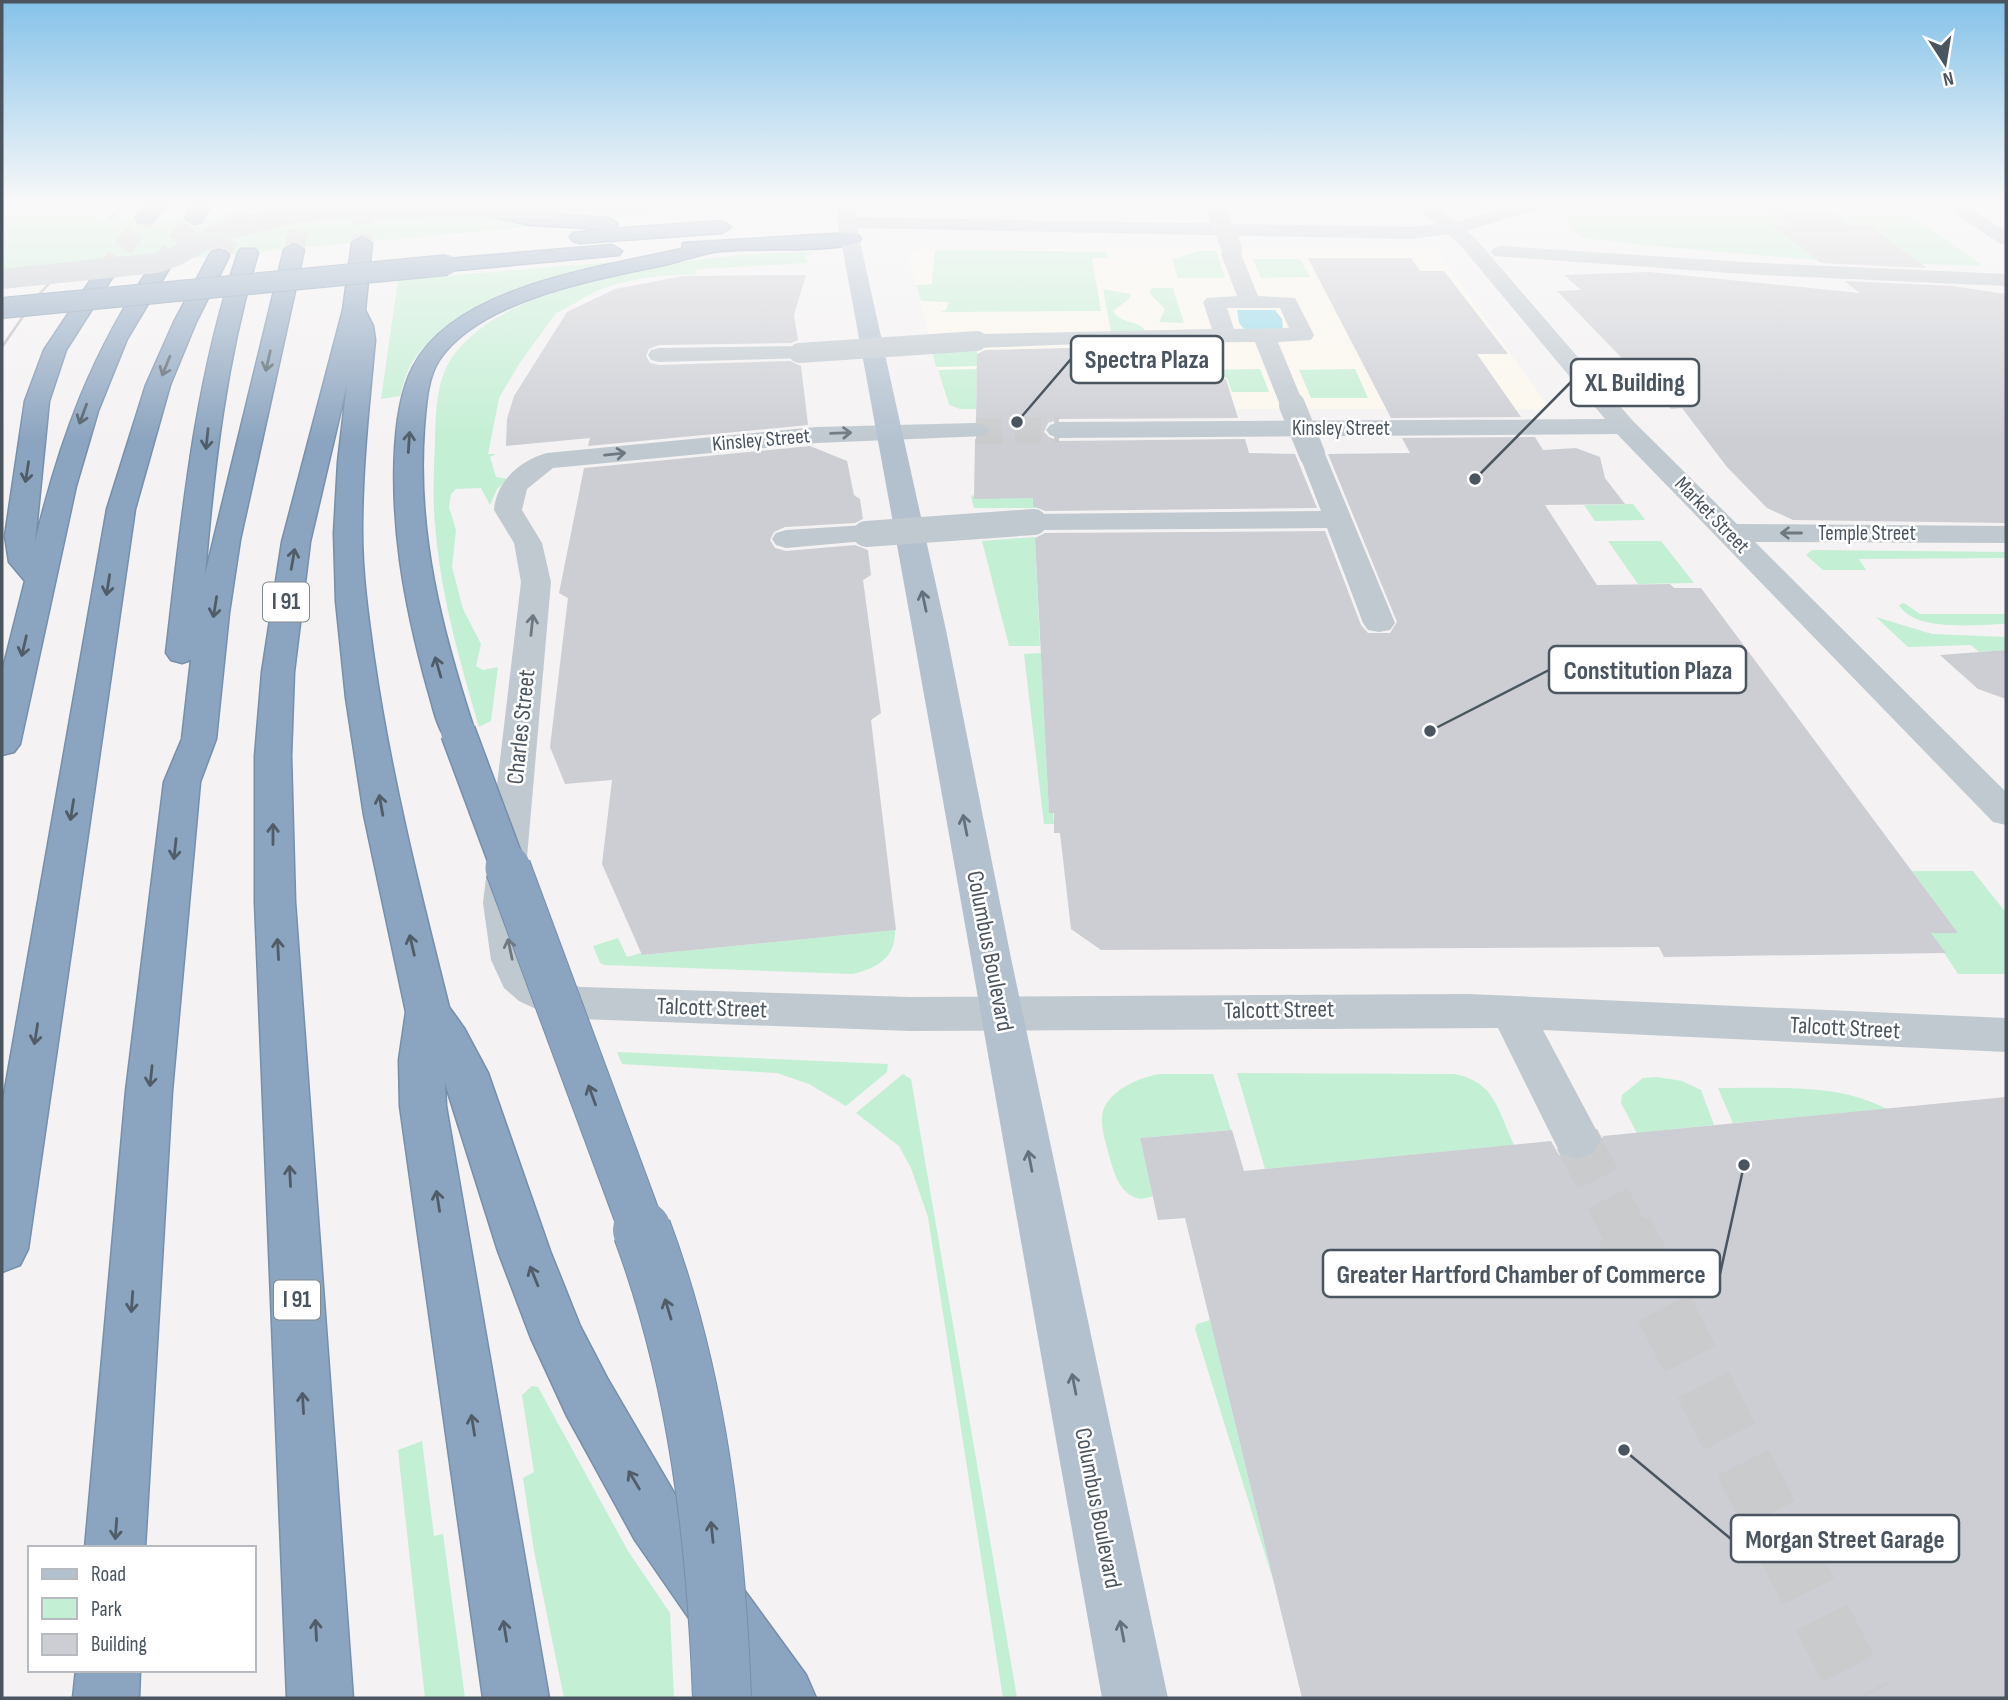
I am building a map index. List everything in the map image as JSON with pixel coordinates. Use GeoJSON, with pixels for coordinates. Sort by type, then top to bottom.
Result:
{"type":"FeatureCollection","features":[{"type":"Feature","properties":{"kind":"highway"},"geometry":{"type":"LineString","coordinates":[[2,290],[92,283]]}},
{"type":"Feature","properties":{"kind":"highway"},"geometry":{"type":"LineString","coordinates":[[40,580],[24,562],[19,536],[37,401],[55,350],[98,283]]}},
{"type":"Feature","properties":{"kind":"highway"},"geometry":{"type":"LineString","coordinates":[[2,744],[70,453],[88,398],[133,308],[149,283]]}},
{"type":"Feature","properties":{"kind":"highway"},"geometry":{"type":"LineString","coordinates":[[2,1249],[121,509],[158,385],[185,322],[213,283]]}},
{"type":"Feature","properties":{"kind":"highway"},"geometry":{"type":"LineString","coordinates":[[2,308],[217,283]]}},
{"type":"Feature","properties":{"kind":"highway"},"geometry":{"type":"LineString","coordinates":[[182,782],[173,764],[172,744],[209,419],[229,283]]}},
{"type":"Feature","properties":{"kind":"highway"},"geometry":{"type":"LineString","coordinates":[[115,1546],[148,1105],[182,782],[199,739],[213,613],[226,540],[286,283]]}},
{"type":"Feature","properties":{"kind":"highway","name":"I 91"},"geometry":{"type":"LineString","coordinates":[[320,1698],[275,902],[273,756],[278,672],[296,542],[354,310],[357,283]]}},
{"type":"Feature","properties":{"kind":"highway"},"geometry":{"type":"LineString","coordinates":[[561,283],[519,297],[484,314],[457,331],[427,362],[417,388],[410,432],[409,524],[425,619],[458,732],[653,1259],[672,1322],[689,1389],[709,1501],[717,1582],[722,1698]]}},
{"type":"Feature","properties":{"kind":"highway"},"geometry":{"type":"LineString","coordinates":[[354,310],[362,326],[364,340],[351,463],[349,565],[363,698],[394,872],[428,1012],[422,1060],[423,1106],[516,1698]]}},
{"type":"Feature","properties":{"kind":"highway"},"geometry":{"type":"LineString","coordinates":[[428,1012],[448,1040],[465,1073],[524,1251],[558,1338],[587,1397],[656,1519],[783,1698]]}},
{"type":"Feature","properties":{"kind":"highway"},"geometry":{"type":"LineString","coordinates":[[106,1698],[108,1672]]}},
{"type":"Feature","properties":{"kind":"main road","name":"Columbus Boulevard"},"geometry":{"type":"LineString","coordinates":[[860,283],[1135,1698]]}},
{"type":"Feature","properties":{"kind":"street"},"geometry":{"type":"LineString","coordinates":[[1243,283],[1250,302]]}},
{"type":"Feature","properties":{"kind":"street","name":"Market Street"},"geometry":{"type":"LineString","coordinates":[[1502,283],[1624,426],[2006,813]]}},
{"type":"Feature","properties":{"kind":"street"},"geometry":{"type":"LineString","coordinates":[[659,355],[799,353],[977,341],[1303,335],[1288,302],[1214,302],[1225,335]]}},
{"type":"Feature","properties":{"kind":"street"},"geometry":{"type":"LineString","coordinates":[[1264,335],[1379,623]]}},
{"type":"Feature","properties":{"kind":"street","name":"Kinsley Street"},"geometry":{"type":"LineString","coordinates":[[1059,430],[1624,426]]}},
{"type":"Feature","properties":{"kind":"street","name":"Kinsley Street"},"geometry":{"type":"LineString","coordinates":[[547,461],[817,435],[976,431]]}},
{"type":"Feature","properties":{"kind":"street","name":"Charles Street"},"geometry":{"type":"LineString","coordinates":[[547,461],[520,480],[508,501],[508,510],[524,532],[532,551],[536,582],[503,903],[512,960],[519,977],[534,990],[551,998]]}},
{"type":"Feature","properties":{"kind":"street"},"geometry":{"type":"LineString","coordinates":[[786,539],[1034,522],[1337,519]]}},
{"type":"Feature","properties":{"kind":"street","name":"Temple Street"},"geometry":{"type":"LineString","coordinates":[[1728,533],[2006,534]]}},
{"type":"Feature","properties":{"kind":"street","name":"Talcott Street"},"geometry":{"type":"LineString","coordinates":[[551,998],[617,1005],[910,1014],[1404,1009],[2006,1035]]}},
{"type":"Feature","properties":{"kind":"street"},"geometry":{"type":"LineString","coordinates":[[1511,1012],[1577,1139]]}},
{"type":"Feature","properties":{"kind":"shaded area"},"geometry":{"type":"Polygon","coordinates":[[[915,283],[1460,283],[1550,409],[960,409],[949,405],[915,283]]]}},
{"type":"Feature","properties":{"kind":"green space"},"geometry":{"type":"Polygon","coordinates":[[[398,283],[547,283],[504,298],[451,325],[429,342],[413,361],[400,396],[381,399],[398,283]]]}},
{"type":"Feature","properties":{"kind":"green space"},"geometry":{"type":"Polygon","coordinates":[[[583,283],[621,283],[588,295],[556,313],[519,364],[499,398],[488,454],[496,454],[490,457],[496,477],[508,479],[497,489],[490,505],[481,488],[456,489],[451,494],[449,507],[456,530],[452,567],[463,609],[481,644],[476,666],[483,670],[498,667],[491,721],[479,727],[447,608],[439,559],[434,499],[437,406],[444,373],[455,353],[469,338],[504,314],[543,296],[583,283]]]}},
{"type":"Feature","properties":{"kind":"green space"},"geometry":{"type":"Polygon","coordinates":[[[1096,283],[1101,311],[941,312],[946,310],[949,302],[921,301],[916,285],[1096,283]]]}},
{"type":"Feature","properties":{"kind":"green space"},"geometry":{"type":"Polygon","coordinates":[[[1152,288],[1173,288],[1184,323],[1159,322],[1165,309],[1149,293],[1152,288]]]}},
{"type":"Feature","properties":{"kind":"green space"},"geometry":{"type":"Polygon","coordinates":[[[1103,289],[1131,294],[1129,299],[1113,311],[1121,318],[1139,325],[1146,332],[1111,332],[1103,289]]]}},
{"type":"Feature","properties":{"kind":"green space"},"geometry":{"type":"Polygon","coordinates":[[[977,346],[977,366],[936,367],[932,350],[977,346]]]}},
{"type":"Feature","properties":{"kind":"green space"},"geometry":{"type":"Polygon","coordinates":[[[977,369],[976,409],[960,409],[949,405],[938,370],[977,369]]]}},
{"type":"Feature","properties":{"kind":"green space"},"geometry":{"type":"Polygon","coordinates":[[[1260,369],[1269,392],[1232,392],[1227,378],[1206,378],[1203,370],[1260,369]]]}},
{"type":"Feature","properties":{"kind":"green space"},"geometry":{"type":"Polygon","coordinates":[[[1355,369],[1368,398],[1311,398],[1299,370],[1355,369]]]}},
{"type":"Feature","properties":{"kind":"green space"},"geometry":{"type":"Polygon","coordinates":[[[1041,494],[1042,508],[974,508],[971,496],[974,495],[974,499],[1041,494]]]}},
{"type":"Feature","properties":{"kind":"green space"},"geometry":{"type":"Polygon","coordinates":[[[1633,504],[1645,520],[1595,521],[1584,505],[1633,504]]]}},
{"type":"Feature","properties":{"kind":"green space"},"geometry":{"type":"Polygon","coordinates":[[[1035,537],[1040,646],[1009,646],[982,541],[1035,537]]]}},
{"type":"Feature","properties":{"kind":"green space"},"geometry":{"type":"Polygon","coordinates":[[[1608,541],[1661,541],[1694,583],[1638,584],[1608,541]]]}},
{"type":"Feature","properties":{"kind":"green space"},"geometry":{"type":"Polygon","coordinates":[[[1812,550],[2006,552],[2006,558],[1859,559],[1866,570],[1823,570],[1806,555],[1812,550]]]}},
{"type":"Feature","properties":{"kind":"green space"},"geometry":{"type":"Polygon","coordinates":[[[1904,603],[1920,614],[2006,614],[2006,624],[1933,623],[1907,614],[1899,605],[1904,603]]]}},
{"type":"Feature","properties":{"kind":"green space"},"geometry":{"type":"Polygon","coordinates":[[[1876,617],[1932,634],[2006,637],[2006,650],[1979,652],[1971,645],[1908,647],[1876,617]]]}},
{"type":"Feature","properties":{"kind":"green space"},"geometry":{"type":"Polygon","coordinates":[[[1041,653],[1049,813],[1053,813],[1054,824],[1044,824],[1024,654],[1041,653]]]}},
{"type":"Feature","properties":{"kind":"green space"},"geometry":{"type":"Polygon","coordinates":[[[1912,871],[1973,871],[2006,913],[2006,974],[1958,974],[1931,933],[1957,932],[1912,871]]]}},
{"type":"Feature","properties":{"kind":"green space"},"geometry":{"type":"Polygon","coordinates":[[[895,930],[895,939],[884,960],[853,974],[605,965],[600,963],[593,946],[618,938],[627,957],[641,953],[895,930]]]}},
{"type":"Feature","properties":{"kind":"green space"},"geometry":{"type":"Polygon","coordinates":[[[617,1052],[888,1064],[887,1072],[846,1106],[809,1084],[777,1073],[622,1064],[617,1052]]]}},
{"type":"Feature","properties":{"kind":"green space"},"geometry":{"type":"Polygon","coordinates":[[[1237,1073],[1454,1074],[1478,1083],[1487,1091],[1499,1109],[1514,1145],[1265,1169],[1237,1073]]]}},
{"type":"Feature","properties":{"kind":"green space"},"geometry":{"type":"Polygon","coordinates":[[[903,1074],[911,1079],[1017,1698],[1003,1698],[928,1217],[911,1168],[899,1146],[856,1113],[903,1074]]]}},
{"type":"Feature","properties":{"kind":"green space"},"geometry":{"type":"Polygon","coordinates":[[[1160,1074],[1213,1074],[1231,1130],[1140,1138],[1153,1196],[1142,1199],[1127,1193],[1115,1175],[1104,1138],[1102,1117],[1109,1100],[1124,1087],[1142,1078],[1160,1074]]]}},
{"type":"Feature","properties":{"kind":"green space"},"geometry":{"type":"Polygon","coordinates":[[[1643,1078],[1682,1081],[1701,1090],[1714,1125],[1637,1133],[1621,1103],[1622,1095],[1643,1078]]]}},
{"type":"Feature","properties":{"kind":"green space"},"geometry":{"type":"Polygon","coordinates":[[[1718,1088],[1826,1091],[1868,1100],[1887,1109],[1733,1123],[1718,1088]]]}},
{"type":"Feature","properties":{"kind":"green space"},"geometry":{"type":"Polygon","coordinates":[[[1210,1320],[1273,1580],[1195,1329],[1197,1324],[1210,1320]]]}},
{"type":"Feature","properties":{"kind":"green space"},"geometry":{"type":"Polygon","coordinates":[[[532,1386],[538,1387],[628,1551],[670,1613],[674,1698],[564,1698],[534,1551],[523,1478],[534,1472],[522,1395],[532,1386]]]}},
{"type":"Feature","properties":{"kind":"green space"},"geometry":{"type":"Polygon","coordinates":[[[422,1441],[434,1536],[443,1534],[465,1698],[425,1698],[398,1450],[422,1441]]]}},
{"type":"Feature","properties":{"kind":"water"},"geometry":{"type":"Polygon","coordinates":[[[1237,310],[1275,310],[1282,319],[1283,330],[1245,330],[1239,323],[1237,310]]]}},
{"type":"Feature","properties":{"kind":"building"},"geometry":{"type":"Polygon","coordinates":[[[645,283],[804,283],[794,315],[798,340],[791,343],[659,345],[649,349],[646,356],[650,363],[659,365],[790,361],[801,366],[808,425],[588,446],[590,438],[506,446],[507,419],[514,396],[567,312],[615,289],[645,283]]]}},
{"type":"Feature","properties":{"kind":"building"},"geometry":{"type":"Polygon","coordinates":[[[1321,283],[1454,283],[1508,354],[1477,354],[1521,417],[1391,418],[1321,283]]]}},
{"type":"Feature","properties":{"kind":"building"},"geometry":{"type":"Polygon","coordinates":[[[1573,283],[1763,283],[1860,293],[1847,283],[1894,283],[1952,286],[2006,294],[2006,523],[1793,520],[1767,508],[1727,467],[1682,408],[1671,409],[1557,291],[1581,290],[1573,283]]]}},
{"type":"Feature","properties":{"kind":"building"},"geometry":{"type":"Polygon","coordinates":[[[1194,345],[1205,379],[1226,379],[1238,418],[1059,419],[1048,423],[1044,432],[1059,441],[1245,439],[1249,453],[1295,454],[1317,508],[1045,511],[1033,506],[1033,498],[974,499],[975,439],[985,439],[992,431],[986,424],[976,420],[977,354],[985,350],[1194,345]]]}},
{"type":"Feature","properties":{"kind":"building"},"geometry":{"type":"Polygon","coordinates":[[[1535,437],[1543,450],[1576,448],[1600,457],[1605,478],[1625,504],[1545,505],[1597,585],[1670,584],[1674,588],[1701,588],[1958,933],[1931,933],[1946,953],[1664,957],[1659,947],[1101,950],[1071,929],[1060,833],[1054,833],[1054,813],[1049,813],[1035,538],[1045,533],[1325,531],[1361,625],[1368,633],[1390,633],[1397,622],[1328,454],[1410,453],[1402,438],[1535,437]]]}},
{"type":"Feature","properties":{"kind":"building"},"geometry":{"type":"Polygon","coordinates":[[[810,446],[847,461],[854,495],[860,499],[863,519],[855,523],[785,527],[774,532],[770,540],[775,548],[786,551],[855,545],[868,550],[871,575],[863,580],[881,713],[871,720],[896,930],[642,955],[602,864],[612,780],[565,784],[550,747],[568,598],[559,593],[584,468],[810,446]]]}},
{"type":"Feature","properties":{"kind":"building"},"geometry":{"type":"Polygon","coordinates":[[[2006,650],[2006,699],[1978,689],[1940,655],[2006,650]]]}},
{"type":"Feature","properties":{"kind":"building"},"geometry":{"type":"Polygon","coordinates":[[[2006,1097],[2006,1698],[1302,1698],[1185,1218],[1158,1220],[1140,1138],[1232,1130],[1244,1171],[1551,1141],[1559,1155],[1578,1161],[1596,1154],[1603,1136],[2006,1097]]]}},
{"type":"Feature","properties":{"kind":"tunnel"},"geometry":{"type":"LineString","coordinates":[[976,431],[1059,430]]}},
{"type":"Feature","properties":{"kind":"tunnel"},"geometry":{"type":"LineString","coordinates":[[1577,1139],[1625,1232]]}},
{"type":"Feature","properties":{"kind":"tunnel"},"geometry":{"type":"LineString","coordinates":[[1624,1230],[1863,1698]]}},
{"type":"Feature","properties":{"kind":"railway"},"geometry":{"type":"LineString","coordinates":[[2,347],[35,299],[49,283]]}},
{"type":"Feature","properties":{"kind":"place","name":"Spectra Plaza"},"geometry":{"type":"Point","coordinates":[1017,422]}},
{"type":"Feature","properties":{"kind":"place","name":"XL Building"},"geometry":{"type":"Point","coordinates":[1475,479]}},
{"type":"Feature","properties":{"kind":"place","name":"Constitution Plaza"},"geometry":{"type":"Point","coordinates":[1430,731]}},
{"type":"Feature","properties":{"kind":"place","name":"Greater Hartford Chamber of Commerce"},"geometry":{"type":"Point","coordinates":[1744,1165]}},
{"type":"Feature","properties":{"kind":"place","name":"Morgan Street Garage"},"geometry":{"type":"Point","coordinates":[1624,1450]}}]}
